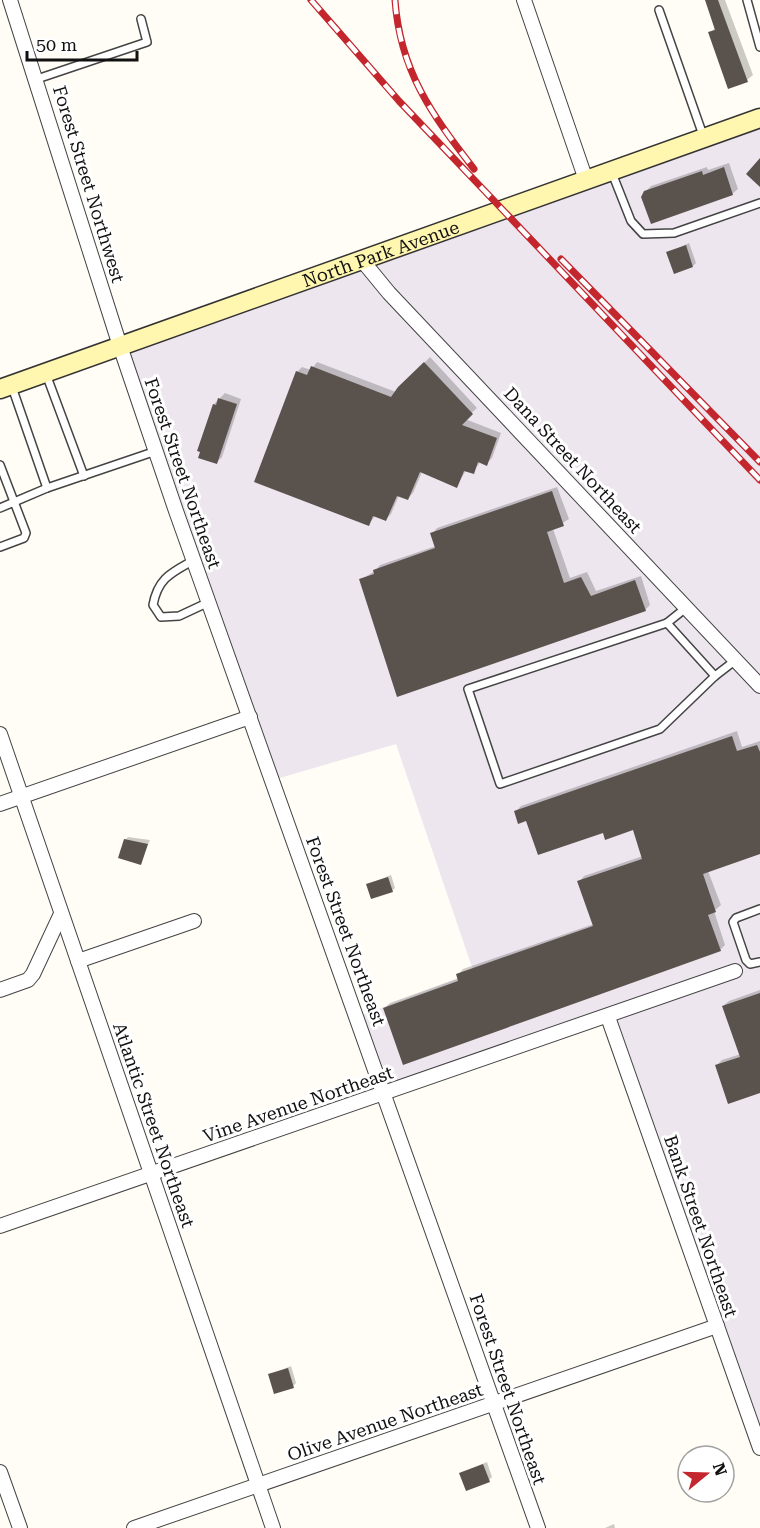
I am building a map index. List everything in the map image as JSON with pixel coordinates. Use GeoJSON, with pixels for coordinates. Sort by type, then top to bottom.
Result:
{"type":"FeatureCollection","features":[{"type":"Feature","properties":{"kind":"street","name":"Forest Street Northwest"},"geometry":{"type":"LineString","coordinates":[[10,0],[120,346]]}},
{"type":"Feature","properties":{"kind":"street"},"geometry":{"type":"LineString","coordinates":[[524,0],[586,180]]}},
{"type":"Feature","properties":{"kind":"street","name":"North Park Avenue"},"geometry":{"type":"LineString","coordinates":[[6,386],[760,118]]}},
{"type":"Feature","properties":{"kind":"street","name":"Dana Street Northeast"},"geometry":{"type":"LineString","coordinates":[[361,259],[389,292],[760,686]]}},
{"type":"Feature","properties":{"kind":"street","name":"Forest Street Northeast"},"geometry":{"type":"LineString","coordinates":[[120,346],[538,1528]]}},
{"type":"Feature","properties":{"kind":"street"},"geometry":{"type":"LineString","coordinates":[[0,804],[250,717]]}},
{"type":"Feature","properties":{"kind":"street","name":"Atlantic Street Northeast"},"geometry":{"type":"LineString","coordinates":[[0,734],[273,1528]]}},
{"type":"Feature","properties":{"kind":"street"},"geometry":{"type":"LineString","coordinates":[[0,990],[28,980],[33,974],[61,914]]}},
{"type":"Feature","properties":{"kind":"street"},"geometry":{"type":"LineString","coordinates":[[78,961],[194,921]]}},
{"type":"Feature","properties":{"kind":"street","name":"Vine Avenue Northeast"},"geometry":{"type":"LineString","coordinates":[[0,1226],[608,1017],[735,971]]}},
{"type":"Feature","properties":{"kind":"street","name":"Bank Street Northeast"},"geometry":{"type":"LineString","coordinates":[[608,1017],[760,1448]]}},
{"type":"Feature","properties":{"kind":"street","name":"Olive Avenue Northeast"},"geometry":{"type":"LineString","coordinates":[[134,1528],[717,1326]]}},
{"type":"Feature","properties":{"kind":"street"},"geometry":{"type":"LineString","coordinates":[[0,1472],[20,1528]]}},
{"type":"Feature","properties":{"kind":"lane"},"geometry":{"type":"LineString","coordinates":[[747,0],[760,47]]}},
{"type":"Feature","properties":{"kind":"lane"},"geometry":{"type":"LineString","coordinates":[[659,10],[704,138]]}},
{"type":"Feature","properties":{"kind":"lane"},"geometry":{"type":"LineString","coordinates":[[37,79],[147,42],[141,19]]}},
{"type":"Feature","properties":{"kind":"lane"},"geometry":{"type":"LineString","coordinates":[[611,171],[631,221],[644,234],[674,233],[760,202]]}},
{"type":"Feature","properties":{"kind":"lane"},"geometry":{"type":"LineString","coordinates":[[46,372],[84,476]]}},
{"type":"Feature","properties":{"kind":"lane"},"geometry":{"type":"LineString","coordinates":[[6,386],[47,488]]}},
{"type":"Feature","properties":{"kind":"lane"},"geometry":{"type":"LineString","coordinates":[[0,508],[47,488],[156,451]]}},
{"type":"Feature","properties":{"kind":"lane"},"geometry":{"type":"LineString","coordinates":[[0,465],[26,533],[24,538],[0,546]]}},
{"type":"Feature","properties":{"kind":"lane"},"geometry":{"type":"LineString","coordinates":[[194,560],[165,577],[156,590],[153,605],[161,617],[169,619],[209,602]]}},
{"type":"Feature","properties":{"kind":"lane"},"geometry":{"type":"LineString","coordinates":[[687,607],[666,623],[468,689],[500,784],[660,729],[714,676],[737,659]]}},
{"type":"Feature","properties":{"kind":"lane"},"geometry":{"type":"LineString","coordinates":[[666,623],[714,676]]}},
{"type":"Feature","properties":{"kind":"lane"},"geometry":{"type":"LineString","coordinates":[[760,909],[736,918],[733,922],[746,960],[750,964],[760,962]]}},
{"type":"Feature","properties":{"kind":"shaded area"},"geometry":{"type":"Polygon","coordinates":[[[760,118],[760,1448],[608,1017],[384,1093],[357,1017],[474,973],[396,744],[273,780],[120,346],[760,118]]]}},
{"type":"Feature","properties":{"kind":"building"},"geometry":{"type":"Polygon","coordinates":[[[705,0],[718,0],[748,82],[728,89],[708,32],[715,30],[705,0]]]}},
{"type":"Feature","properties":{"kind":"building"},"geometry":{"type":"Polygon","coordinates":[[[760,158],[760,187],[746,174],[760,158]]]}},
{"type":"Feature","properties":{"kind":"building"},"geometry":{"type":"Polygon","coordinates":[[[724,167],[733,195],[651,224],[641,197],[644,191],[702,171],[703,175],[724,167]]]}},
{"type":"Feature","properties":{"kind":"building"},"geometry":{"type":"Polygon","coordinates":[[[686,245],[693,267],[674,274],[666,252],[686,245]]]}},
{"type":"Feature","properties":{"kind":"building"},"geometry":{"type":"Polygon","coordinates":[[[424,362],[473,414],[462,425],[497,438],[487,466],[478,462],[474,474],[464,471],[457,488],[420,472],[408,500],[397,496],[386,521],[373,516],[369,526],[254,482],[296,371],[307,375],[311,366],[391,397],[424,362]]]}},
{"type":"Feature","properties":{"kind":"building"},"geometry":{"type":"Polygon","coordinates":[[[218,398],[237,404],[217,464],[198,458],[200,452],[197,451],[213,404],[216,405],[218,398]]]}},
{"type":"Feature","properties":{"kind":"building"},"geometry":{"type":"Polygon","coordinates":[[[552,491],[564,526],[547,532],[564,583],[581,577],[591,596],[635,580],[646,611],[397,697],[359,579],[374,574],[373,570],[435,548],[430,533],[552,491]]]}},
{"type":"Feature","properties":{"kind":"building"},"geometry":{"type":"Polygon","coordinates":[[[732,736],[737,751],[757,745],[760,752],[760,854],[703,874],[716,912],[708,915],[721,951],[403,1065],[383,1008],[458,981],[456,974],[593,926],[577,881],[642,859],[633,830],[605,840],[603,833],[538,855],[526,821],[518,824],[514,811],[732,736]]]}},
{"type":"Feature","properties":{"kind":"building"},"geometry":{"type":"Polygon","coordinates":[[[124,839],[148,844],[141,865],[118,858],[124,839]]]}},
{"type":"Feature","properties":{"kind":"building"},"geometry":{"type":"Polygon","coordinates":[[[388,877],[393,892],[371,899],[366,884],[388,877]]]}},
{"type":"Feature","properties":{"kind":"building"},"geometry":{"type":"Polygon","coordinates":[[[760,993],[760,1093],[728,1104],[715,1065],[740,1057],[722,1006],[760,993]]]}},
{"type":"Feature","properties":{"kind":"building"},"geometry":{"type":"Polygon","coordinates":[[[288,1368],[294,1388],[274,1394],[268,1374],[288,1368]]]}},
{"type":"Feature","properties":{"kind":"building"},"geometry":{"type":"Polygon","coordinates":[[[483,1464],[490,1482],[466,1491],[459,1473],[483,1464]]]}},
{"type":"Feature","properties":{"kind":"railway"},"geometry":{"type":"LineString","coordinates":[[311,0],[399,101],[760,480]]}},
{"type":"Feature","properties":{"kind":"railway"},"geometry":{"type":"LineString","coordinates":[[395,0],[398,25],[411,70],[432,111],[474,169]]}},
{"type":"Feature","properties":{"kind":"railway"},"geometry":{"type":"LineString","coordinates":[[561,259],[760,462]]}}]}
